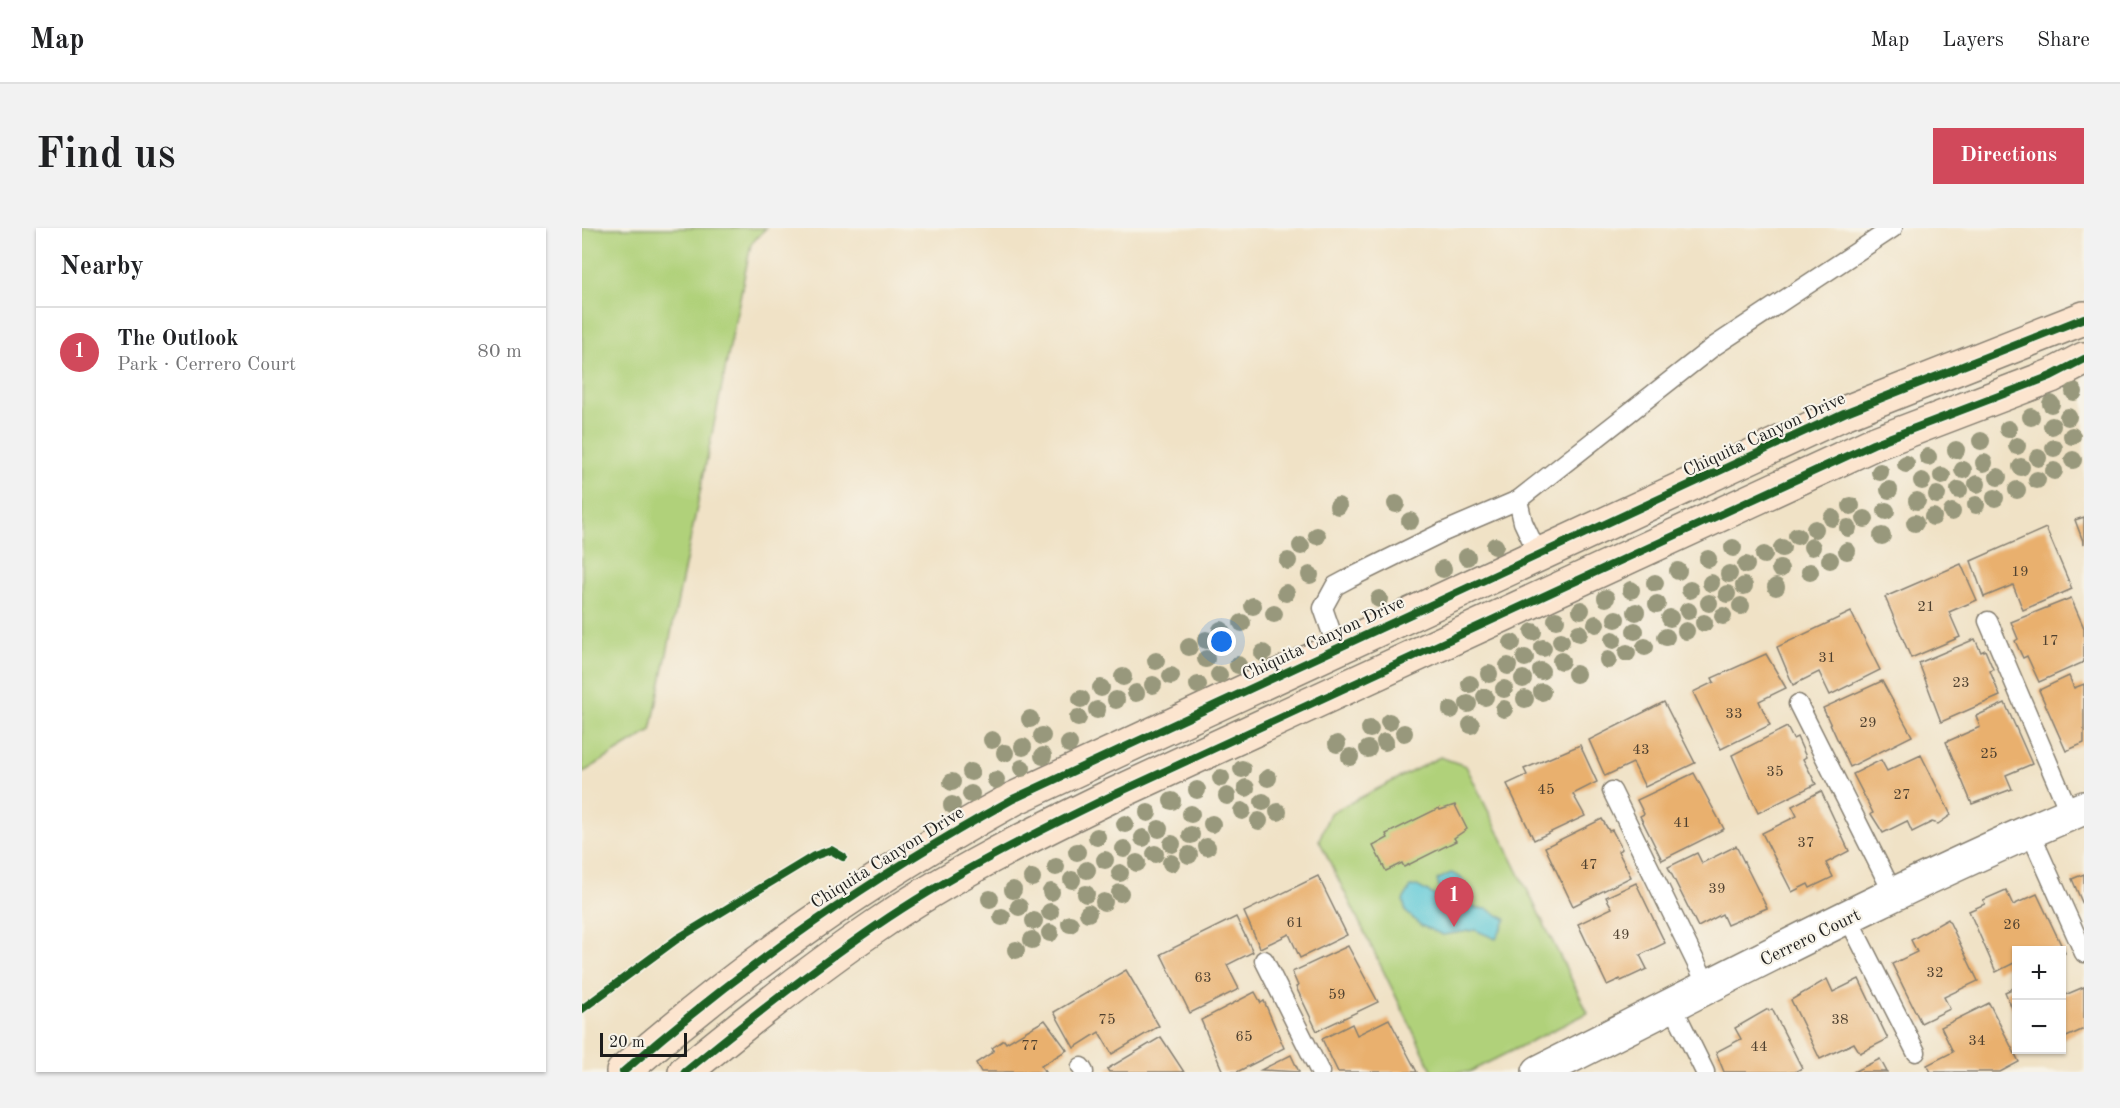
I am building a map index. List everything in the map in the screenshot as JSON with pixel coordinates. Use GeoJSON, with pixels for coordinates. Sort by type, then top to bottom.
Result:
{"type":"FeatureCollection","features":[{"type":"Feature","properties":{"kind":"main road","name":"Chiquita Canyon Drive"},"geometry":{"type":"LineString","coordinates":[[623,1072],[679,1023],[767,953],[836,905],[939,840],[1013,799],[1844,412],[2084,318]]}},
{"type":"Feature","properties":{"kind":"main road"},"geometry":{"type":"LineString","coordinates":[[685,1072],[774,999],[878,924],[1006,847],[1111,796],[1873,444],[2050,376],[2084,359]]}},
{"type":"Feature","properties":{"kind":"street","name":"Cerrero Court"},"geometry":{"type":"LineString","coordinates":[[1539,1072],[1894,895],[2029,831],[2077,811]]}},
{"type":"Feature","properties":{"kind":"lane"},"geometry":{"type":"LineString","coordinates":[[1337,648],[1323,608],[1335,586],[1441,533],[1518,500],[1713,347],[1893,228]]}},
{"type":"Feature","properties":{"kind":"lane"},"geometry":{"type":"LineString","coordinates":[[1518,500],[1523,522],[1538,554]]}},
{"type":"Feature","properties":{"kind":"lane"},"geometry":{"type":"LineString","coordinates":[[1989,621],[2077,811]]}},
{"type":"Feature","properties":{"kind":"lane"},"geometry":{"type":"LineString","coordinates":[[1798,704],[1894,895]]}},
{"type":"Feature","properties":{"kind":"lane"},"geometry":{"type":"LineString","coordinates":[[1612,791],[1708,987]]}},
{"type":"Feature","properties":{"kind":"lane"},"geometry":{"type":"LineString","coordinates":[[2029,831],[2084,953]]}},
{"type":"Feature","properties":{"kind":"lane"},"geometry":{"type":"LineString","coordinates":[[1848,918],[1916,1052]]}},
{"type":"Feature","properties":{"kind":"lane"},"geometry":{"type":"LineString","coordinates":[[1264,960],[1320,1072]]}},
{"type":"Feature","properties":{"kind":"lane"},"geometry":{"type":"LineString","coordinates":[[1672,1005],[1705,1072]]}},
{"type":"Feature","properties":{"kind":"green space"},"geometry":{"type":"Polygon","coordinates":[[[582,228],[766,228],[751,244],[651,731],[582,773],[582,228]]]}},
{"type":"Feature","properties":{"kind":"green space"},"geometry":{"type":"Polygon","coordinates":[[[1440,757],[1466,766],[1588,1013],[1469,1072],[1433,1072],[1319,840],[1330,813],[1440,757]]]}},
{"type":"Feature","properties":{"kind":"water"},"geometry":{"type":"Polygon","coordinates":[[[1451,873],[1466,883],[1468,902],[1475,908],[1487,909],[1506,919],[1496,939],[1475,930],[1443,935],[1422,926],[1406,912],[1403,900],[1411,887],[1417,886],[1437,897],[1440,889],[1437,880],[1451,873]]]}},
{"type":"Feature","properties":{"kind":"building"},"geometry":{"type":"Polygon","coordinates":[[[2084,517],[2084,544],[2075,520],[2084,517]]]}},
{"type":"Feature","properties":{"kind":"building"},"geometry":{"type":"Polygon","coordinates":[[[2046,528],[2072,589],[2023,610],[2013,585],[1984,597],[1971,561],[2046,528]]]}},
{"type":"Feature","properties":{"kind":"building"},"geometry":{"type":"Polygon","coordinates":[[[1961,564],[1977,600],[1949,612],[1960,637],[1911,658],[1885,597],[1961,564]]]}},
{"type":"Feature","properties":{"kind":"building"},"geometry":{"type":"Polygon","coordinates":[[[2071,598],[2084,628],[2084,662],[2039,682],[2027,656],[2023,658],[2015,641],[2018,639],[2011,622],[2071,598]]]}},
{"type":"Feature","properties":{"kind":"building"},"geometry":{"type":"Polygon","coordinates":[[[1851,612],[1880,670],[1830,695],[1819,672],[1793,685],[1777,647],[1851,612]]]}},
{"type":"Feature","properties":{"kind":"building"},"geometry":{"type":"Polygon","coordinates":[[[1975,639],[1981,652],[1985,650],[2000,696],[1941,722],[1919,663],[1975,639]]]}},
{"type":"Feature","properties":{"kind":"building"},"geometry":{"type":"Polygon","coordinates":[[[1766,654],[1786,688],[1759,701],[1770,725],[1721,749],[1693,692],[1714,682],[1712,678],[1766,654]]]}},
{"type":"Feature","properties":{"kind":"building"},"geometry":{"type":"Polygon","coordinates":[[[2069,676],[2074,688],[2084,684],[2084,743],[2066,751],[2039,690],[2069,676]]]}},
{"type":"Feature","properties":{"kind":"building"},"geometry":{"type":"Polygon","coordinates":[[[1882,681],[1912,736],[1850,767],[1823,708],[1882,681]]]}},
{"type":"Feature","properties":{"kind":"building"},"geometry":{"type":"Polygon","coordinates":[[[1664,702],[1695,763],[1645,787],[1633,763],[1605,776],[1589,740],[1664,702]]]}},
{"type":"Feature","properties":{"kind":"building"},"geometry":{"type":"Polygon","coordinates":[[[2005,703],[2032,764],[2006,775],[2012,789],[1972,804],[1946,742],[1980,727],[1976,716],[2005,703]]]}},
{"type":"Feature","properties":{"kind":"building"},"geometry":{"type":"Polygon","coordinates":[[[1787,727],[1793,739],[1797,737],[1806,757],[1803,759],[1816,784],[1758,813],[1732,755],[1787,727]]]}},
{"type":"Feature","properties":{"kind":"building"},"geometry":{"type":"Polygon","coordinates":[[[1580,745],[1597,782],[1573,794],[1585,816],[1534,840],[1507,784],[1527,775],[1524,769],[1580,745]]]}},
{"type":"Feature","properties":{"kind":"building"},"geometry":{"type":"Polygon","coordinates":[[[1921,755],[1951,815],[1938,824],[1932,822],[1912,832],[1907,821],[1883,833],[1871,814],[1873,813],[1853,774],[1881,760],[1887,771],[1921,755]]]}},
{"type":"Feature","properties":{"kind":"building"},"geometry":{"type":"Polygon","coordinates":[[[1694,773],[1724,829],[1662,860],[1640,816],[1644,814],[1637,800],[1694,773]]]}},
{"type":"Feature","properties":{"kind":"building"},"geometry":{"type":"Polygon","coordinates":[[[1821,791],[1849,851],[1826,863],[1833,877],[1810,888],[1808,884],[1792,892],[1762,833],[1797,816],[1792,806],[1821,791]]]}},
{"type":"Feature","properties":{"kind":"building"},"geometry":{"type":"Polygon","coordinates":[[[1455,805],[1467,829],[1454,838],[1456,841],[1404,867],[1402,863],[1386,871],[1373,846],[1388,838],[1386,834],[1439,808],[1440,810],[1455,805]]]}},
{"type":"Feature","properties":{"kind":"building"},"geometry":{"type":"Polygon","coordinates":[[[1602,819],[1609,831],[1612,830],[1622,849],[1618,851],[1631,877],[1573,906],[1545,847],[1602,819]]]}},
{"type":"Feature","properties":{"kind":"building"},"geometry":{"type":"Polygon","coordinates":[[[1736,846],[1767,908],[1727,925],[1722,914],[1698,927],[1668,867],[1697,853],[1702,863],[1736,846]]]}},
{"type":"Feature","properties":{"kind":"building"},"geometry":{"type":"Polygon","coordinates":[[[2084,874],[2084,907],[2072,879],[2084,874]]]}},
{"type":"Feature","properties":{"kind":"building"},"geometry":{"type":"Polygon","coordinates":[[[1318,876],[1347,935],[1300,958],[1289,934],[1260,948],[1244,912],[1318,876]]]}},
{"type":"Feature","properties":{"kind":"building"},"geometry":{"type":"Polygon","coordinates":[[[1636,883],[1665,943],[1640,955],[1647,969],[1607,985],[1578,924],[1612,908],[1606,897],[1636,883]]]}},
{"type":"Feature","properties":{"kind":"building"},"geometry":{"type":"Polygon","coordinates":[[[2006,890],[2013,905],[2037,894],[2062,946],[2012,946],[2012,964],[1996,972],[1969,911],[1985,904],[1983,900],[2006,890]]]}},
{"type":"Feature","properties":{"kind":"building"},"geometry":{"type":"Polygon","coordinates":[[[1236,917],[1253,952],[1227,965],[1239,989],[1190,1013],[1161,954],[1236,917]]]}},
{"type":"Feature","properties":{"kind":"building"},"geometry":{"type":"Polygon","coordinates":[[[1948,919],[1978,981],[1944,997],[1950,1009],[1921,1023],[1892,964],[1917,952],[1911,940],[1948,919]]]}},
{"type":"Feature","properties":{"kind":"building"},"geometry":{"type":"Polygon","coordinates":[[[1348,946],[1378,1002],[1317,1031],[1296,987],[1298,986],[1292,972],[1348,946]]]}},
{"type":"Feature","properties":{"kind":"building"},"geometry":{"type":"Polygon","coordinates":[[[1126,970],[1159,1026],[1112,1054],[1099,1032],[1074,1048],[1054,1012],[1126,970]]]}},
{"type":"Feature","properties":{"kind":"building"},"geometry":{"type":"Polygon","coordinates":[[[1827,979],[1833,992],[1859,979],[1888,1039],[1860,1053],[1854,1043],[1820,1059],[1791,1000],[1827,979]]]}},
{"type":"Feature","properties":{"kind":"building"},"geometry":{"type":"Polygon","coordinates":[[[2084,987],[2084,1029],[2066,1037],[2066,995],[2084,987]]]}},
{"type":"Feature","properties":{"kind":"building"},"geometry":{"type":"Polygon","coordinates":[[[2012,989],[2012,1008],[2005,992],[2012,989]]]}},
{"type":"Feature","properties":{"kind":"building"},"geometry":{"type":"Polygon","coordinates":[[[1255,992],[1261,1003],[1264,1001],[1284,1048],[1237,1072],[1223,1072],[1201,1020],[1255,992]]]}},
{"type":"Feature","properties":{"kind":"building"},"geometry":{"type":"Polygon","coordinates":[[[1989,1003],[2012,1048],[2012,1054],[2015,1054],[2019,1062],[2000,1072],[1931,1072],[1927,1065],[1953,1052],[1941,1027],[1989,1003]]]}},
{"type":"Feature","properties":{"kind":"building"},"geometry":{"type":"Polygon","coordinates":[[[1768,1009],[1769,1011],[1772,1009],[1802,1068],[1795,1072],[1724,1072],[1716,1052],[1741,1039],[1735,1028],[1768,1009]]]}},
{"type":"Feature","properties":{"kind":"building"},"geometry":{"type":"Polygon","coordinates":[[[1389,1019],[1417,1072],[1338,1072],[1322,1039],[1352,1024],[1357,1035],[1389,1019]]]}},
{"type":"Feature","properties":{"kind":"building"},"geometry":{"type":"Polygon","coordinates":[[[1045,1020],[1067,1050],[1041,1066],[1045,1072],[981,1072],[976,1063],[990,1054],[994,1050],[992,1048],[1004,1040],[1006,1043],[1045,1020]]]}},
{"type":"Feature","properties":{"kind":"building"},"geometry":{"type":"Polygon","coordinates":[[[1161,1037],[1184,1072],[1109,1072],[1107,1069],[1161,1037]]]}},
{"type":"Feature","properties":{"kind":"building"},"geometry":{"type":"Polygon","coordinates":[[[1291,1055],[1299,1072],[1261,1070],[1291,1055]]]}},
{"type":"Feature","properties":{"kind":"building"},"geometry":{"type":"Polygon","coordinates":[[[1880,1059],[1887,1072],[1853,1072],[1880,1059]]]}},
{"type":"Feature","properties":{"kind":"cycle path"},"geometry":{"type":"LineString","coordinates":[[623,1072],[716,995],[810,925],[909,860],[1013,799],[1844,413],[2084,318]]}},
{"type":"Feature","properties":{"kind":"cycle path"},"geometry":{"type":"LineString","coordinates":[[685,1072],[779,997],[876,926],[904,907],[1021,841],[1111,796],[1873,444],[2051,376],[2084,359]]}},
{"type":"Feature","properties":{"kind":"cycle path"},"geometry":{"type":"LineString","coordinates":[[582,1009],[677,939],[814,856],[831,850],[843,857]]}},
{"type":"Feature","properties":{"kind":"place","name":"The Outlook"},"geometry":{"type":"Point","coordinates":[1454,927]}}]}
